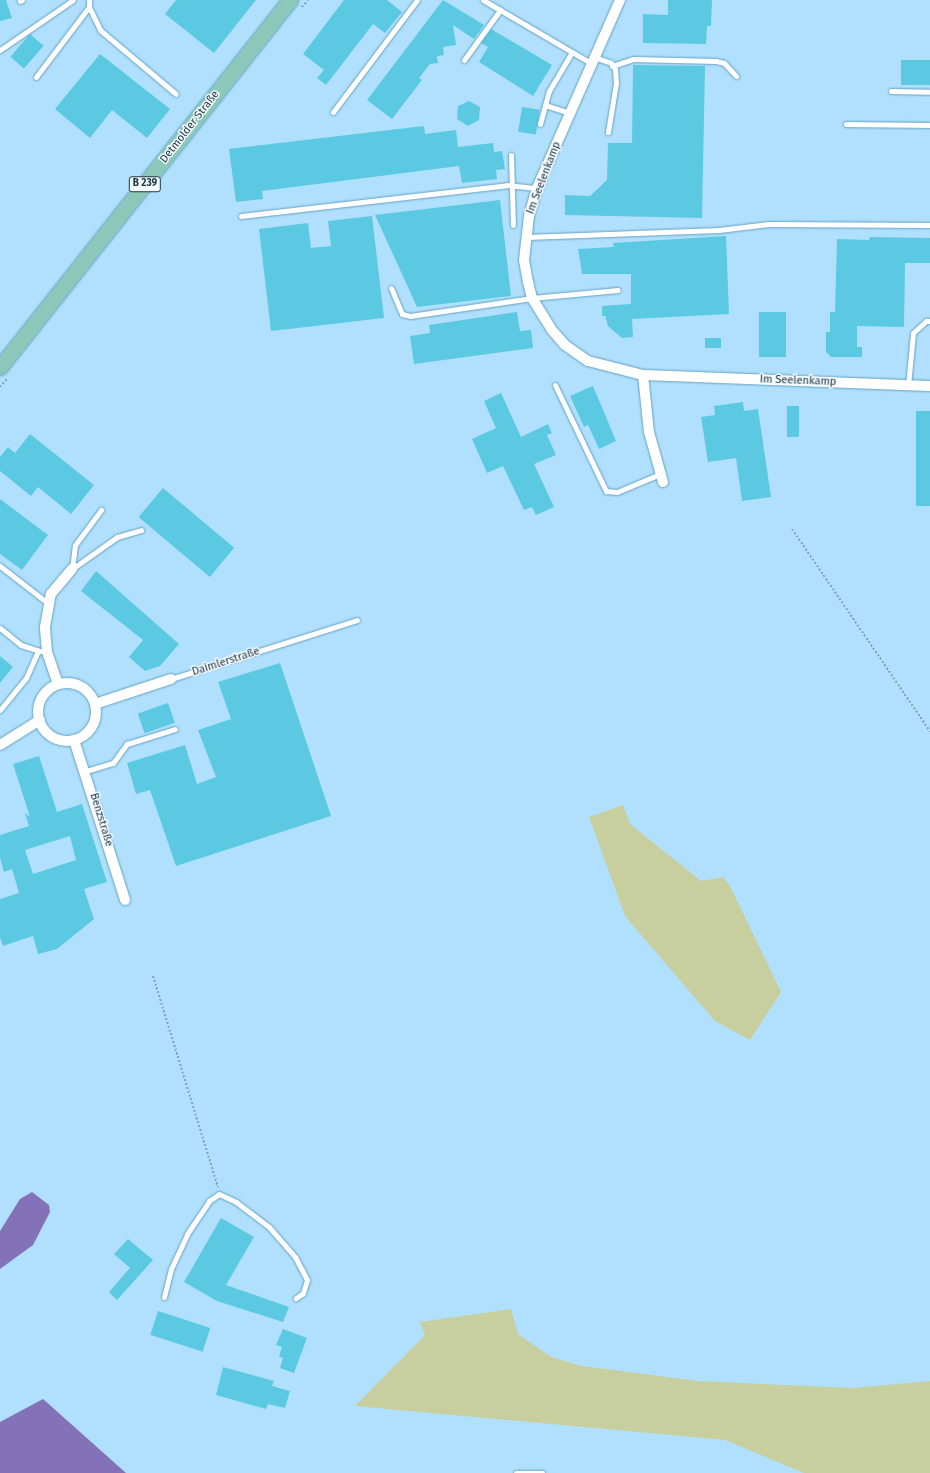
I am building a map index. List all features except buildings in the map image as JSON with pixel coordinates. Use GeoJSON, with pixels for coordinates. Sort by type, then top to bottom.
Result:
{"type":"FeatureCollection","features":[{"type":"Feature","properties":{"kind":"main road","name":"Detmolder Straße"},"geometry":{"type":"LineString","coordinates":[[0,367],[290,0]]}},
{"type":"Feature","properties":{"kind":"street","name":"Im Seelenkamp"},"geometry":{"type":"LineString","coordinates":[[620,0],[537,188],[525,237],[524,260],[532,298],[551,329],[566,346],[588,361],[643,375],[930,386]]}},
{"type":"Feature","properties":{"kind":"street"},"geometry":{"type":"LineString","coordinates":[[643,375],[648,432],[661,478]]}},
{"type":"Feature","properties":{"kind":"street"},"geometry":{"type":"LineString","coordinates":[[58,684],[43,651],[45,627],[51,594],[72,569]]}},
{"type":"Feature","properties":{"kind":"street","name":"Daimlerstraße"},"geometry":{"type":"LineString","coordinates":[[95,704],[171,679]]}},
{"type":"Feature","properties":{"kind":"street"},"geometry":{"type":"LineString","coordinates":[[58,684],[76,684],[85,688],[95,704],[96,713],[92,726],[83,736],[74,740],[57,739],[50,735],[40,720],[40,703],[44,695],[58,684]]}},
{"type":"Feature","properties":{"kind":"street"},"geometry":{"type":"LineString","coordinates":[[0,745],[40,720]]}},
{"type":"Feature","properties":{"kind":"street","name":"Benzstraße"},"geometry":{"type":"LineString","coordinates":[[74,740],[86,771],[125,900]]}},
{"type":"Feature","properties":{"kind":"lane"},"geometry":{"type":"LineString","coordinates":[[0,50],[73,0]]}},
{"type":"Feature","properties":{"kind":"lane"},"geometry":{"type":"LineString","coordinates":[[89,0],[89,7],[100,30],[176,94]]}},
{"type":"Feature","properties":{"kind":"lane"},"geometry":{"type":"LineString","coordinates":[[333,112],[417,0]]}},
{"type":"Feature","properties":{"kind":"lane"},"geometry":{"type":"LineString","coordinates":[[483,0],[572,52],[612,66],[633,59],[716,60],[724,63],[736,76]]}},
{"type":"Feature","properties":{"kind":"lane"},"geometry":{"type":"LineString","coordinates":[[36,77],[89,7]]}},
{"type":"Feature","properties":{"kind":"lane"},"geometry":{"type":"LineString","coordinates":[[464,60],[500,10]]}},
{"type":"Feature","properties":{"kind":"lane"},"geometry":{"type":"LineString","coordinates":[[540,124],[549,91],[572,52]]}},
{"type":"Feature","properties":{"kind":"lane"},"geometry":{"type":"LineString","coordinates":[[608,132],[616,83],[612,66]]}},
{"type":"Feature","properties":{"kind":"lane"},"geometry":{"type":"LineString","coordinates":[[891,91],[930,92]]}},
{"type":"Feature","properties":{"kind":"lane"},"geometry":{"type":"LineString","coordinates":[[545,105],[569,113]]}},
{"type":"Feature","properties":{"kind":"lane"},"geometry":{"type":"LineString","coordinates":[[846,124],[930,125]]}},
{"type":"Feature","properties":{"kind":"lane"},"geometry":{"type":"LineString","coordinates":[[511,155],[511,185],[514,225]]}},
{"type":"Feature","properties":{"kind":"lane"},"geometry":{"type":"LineString","coordinates":[[241,216],[511,185],[537,188]]}},
{"type":"Feature","properties":{"kind":"lane"},"geometry":{"type":"LineString","coordinates":[[525,237],[719,230],[769,224],[930,225]]}},
{"type":"Feature","properties":{"kind":"lane"},"geometry":{"type":"LineString","coordinates":[[391,288],[402,314],[410,316],[532,298],[618,290]]}},
{"type":"Feature","properties":{"kind":"lane"},"geometry":{"type":"LineString","coordinates":[[908,386],[913,333],[926,321],[930,321]]}},
{"type":"Feature","properties":{"kind":"lane"},"geometry":{"type":"LineString","coordinates":[[556,385],[606,491],[617,492],[661,478]]}},
{"type":"Feature","properties":{"kind":"lane"},"geometry":{"type":"LineString","coordinates":[[72,569],[75,545],[102,510]]}},
{"type":"Feature","properties":{"kind":"lane"},"geometry":{"type":"LineString","coordinates":[[72,569],[117,537],[141,530]]}},
{"type":"Feature","properties":{"kind":"lane"},"geometry":{"type":"LineString","coordinates":[[0,566],[49,604]]}},
{"type":"Feature","properties":{"kind":"lane","name":"Daimlerstraße"},"geometry":{"type":"LineString","coordinates":[[171,679],[357,620]]}},
{"type":"Feature","properties":{"kind":"lane"},"geometry":{"type":"LineString","coordinates":[[0,628],[21,645],[43,651],[26,678],[0,710]]}},
{"type":"Feature","properties":{"kind":"lane"},"geometry":{"type":"LineString","coordinates":[[86,771],[113,763],[127,744],[175,729]]}},
{"type":"Feature","properties":{"kind":"lane"},"geometry":{"type":"LineString","coordinates":[[164,1297],[171,1269],[187,1234],[209,1201],[219,1194],[236,1202],[269,1227],[295,1256],[307,1280],[303,1293],[296,1298]]}},
{"type":"Feature","properties":{"kind":"lane"},"geometry":{"type":"LineString","coordinates":[[516,1473],[542,1473]]}},
{"type":"Feature","properties":{"kind":"path"},"geometry":{"type":"LineString","coordinates":[[792,529],[930,731]]}},
{"type":"Feature","properties":{"kind":"path"},"geometry":{"type":"LineString","coordinates":[[153,976],[219,1194]]}},
{"type":"Feature","properties":{"kind":"green space"},"geometry":{"type":"Polygon","coordinates":[[[623,805],[630,824],[701,881],[723,877],[730,886],[781,992],[750,1040],[715,1021],[625,916],[589,817],[623,805]]]}},
{"type":"Feature","properties":{"kind":"green space"},"geometry":{"type":"Polygon","coordinates":[[[511,1309],[518,1334],[551,1357],[582,1366],[698,1381],[853,1388],[930,1381],[930,1473],[804,1473],[725,1440],[355,1406],[425,1335],[420,1322],[511,1309]]]}},
{"type":"Feature","properties":{"kind":"shaded area"},"geometry":{"type":"Polygon","coordinates":[[[32,1192],[49,1205],[50,1212],[33,1245],[0,1269],[0,1231],[20,1199],[32,1192]]]}},
{"type":"Feature","properties":{"kind":"shaded area"},"geometry":{"type":"Polygon","coordinates":[[[43,1399],[126,1473],[0,1473],[0,1422],[43,1399]]]}}]}
